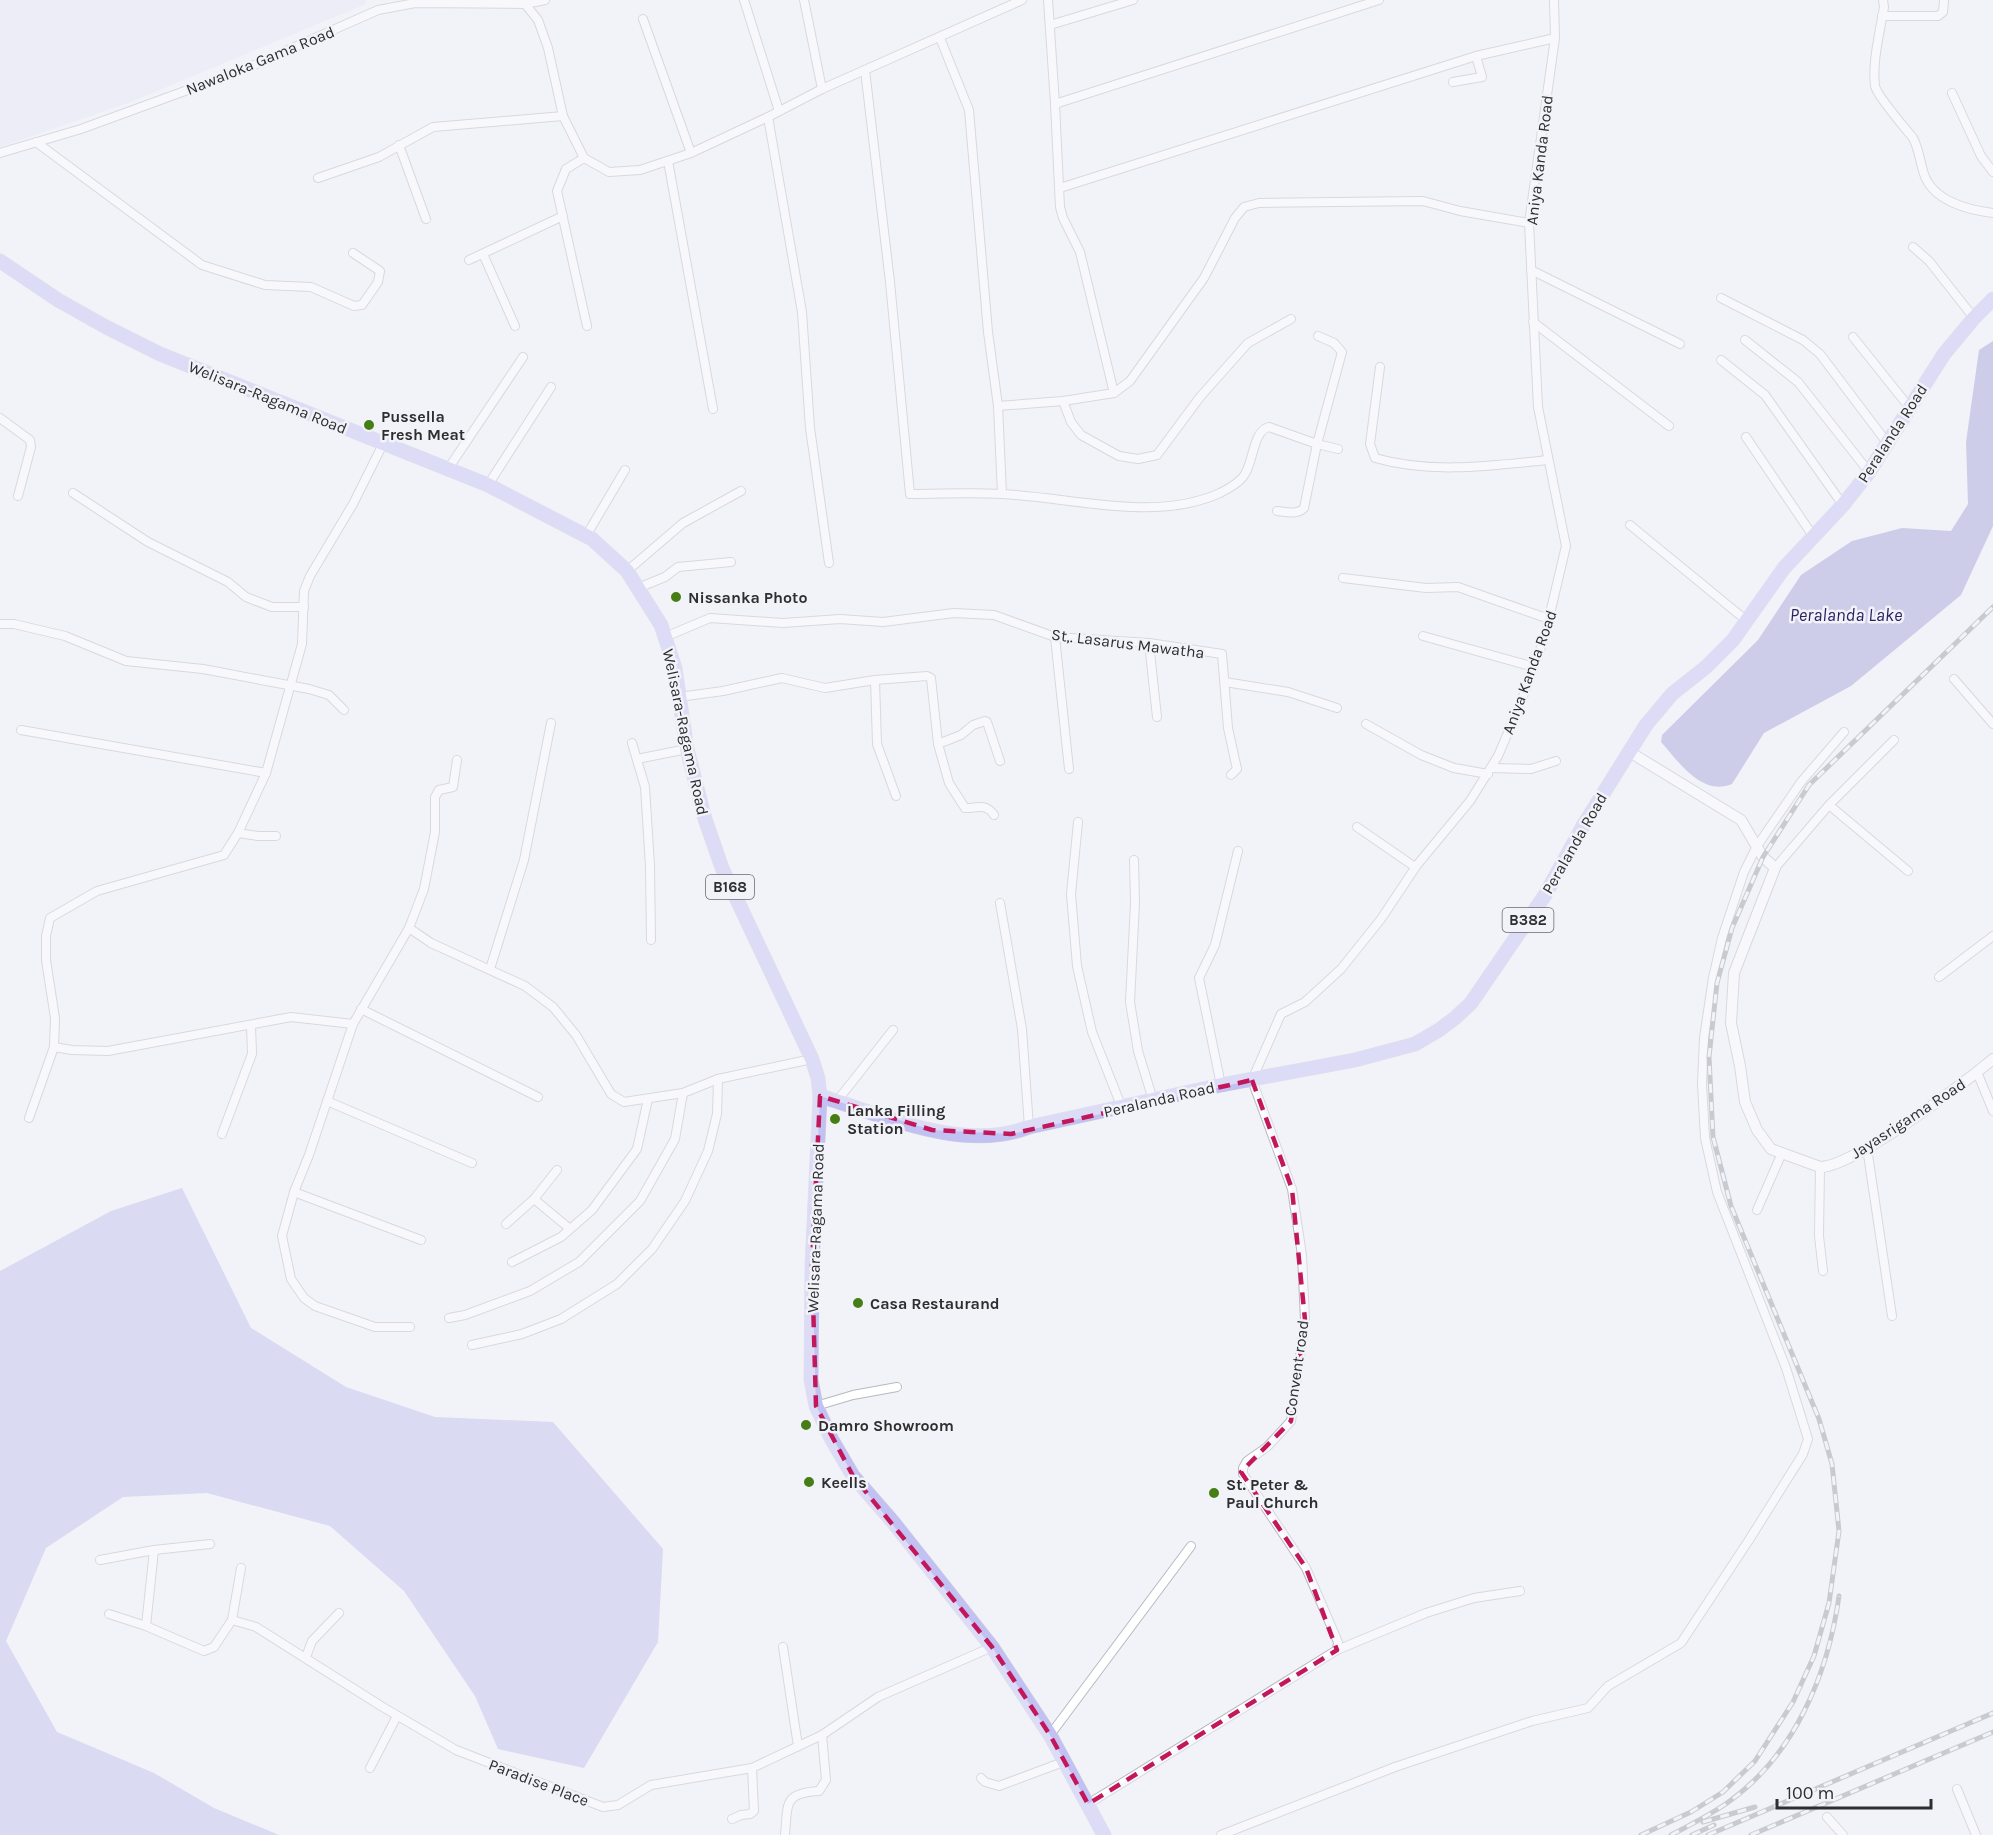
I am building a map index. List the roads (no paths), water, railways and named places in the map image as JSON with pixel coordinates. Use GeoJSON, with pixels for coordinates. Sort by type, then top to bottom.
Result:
{"type":"FeatureCollection","features":[{"type":"Feature","properties":{"kind":"main road","name":"Welisara-Ragama Road"},"geometry":{"type":"LineString","coordinates":[[0,261],[58,300],[160,354],[488,485],[592,539],[627,571],[661,625],[675,668],[687,749],[705,819],[722,868],[812,1059],[818,1078],[820,1096],[812,1265],[812,1380],[816,1406],[853,1476],[893,1522],[992,1647],[1066,1761],[1095,1818]]}},
{"type":"Feature","properties":{"kind":"main road","name":"Peralanda Road"},"geometry":{"type":"LineString","coordinates":[[820,1096],[932,1131],[979,1135],[1011,1134],[1029,1127],[1221,1085],[1328,1066],[1415,1044],[1439,1030],[1471,1003],[1545,895],[1628,751],[1658,709],[1733,640],[1784,568],[1843,505],[1869,472],[1944,354],[1993,299]]}},
{"type":"Feature","properties":{"kind":"main road","name":"B168"},"geometry":{"type":"LineString","coordinates":[[1095,1818],[1098,1835]]}},
{"type":"Feature","properties":{"kind":"main road","name":"B168"},"geometry":{"type":"LineString","coordinates":[[1095,1818],[1104,1835]]}},
{"type":"Feature","properties":{"kind":"main road","name":"B168"},"geometry":{"type":"LineString","coordinates":[[1095,1818],[1103,1822],[1114,1835]]}},
{"type":"Feature","properties":{"kind":"street"},"geometry":{"type":"LineString","coordinates":[[377,0],[378,10]]}},
{"type":"Feature","properties":{"kind":"street","name":"Nawaloka Gama Road"},"geometry":{"type":"LineString","coordinates":[[0,153],[81,129],[245,69],[378,10],[415,3],[525,4],[545,0]]}},
{"type":"Feature","properties":{"kind":"street"},"geometry":{"type":"LineString","coordinates":[[744,0],[779,111]]}},
{"type":"Feature","properties":{"kind":"street"},"geometry":{"type":"LineString","coordinates":[[804,0],[822,89]]}},
{"type":"Feature","properties":{"kind":"street"},"geometry":{"type":"LineString","coordinates":[[525,4],[538,20],[548,48],[563,116],[584,158],[609,172],[640,170],[691,153],[822,89],[1022,0]]}},
{"type":"Feature","properties":{"kind":"street"},"geometry":{"type":"LineString","coordinates":[[1048,0],[1060,207],[1080,252],[1114,393]]}},
{"type":"Feature","properties":{"kind":"street"},"geometry":{"type":"LineString","coordinates":[[1050,25],[1133,0]]}},
{"type":"Feature","properties":{"kind":"street"},"geometry":{"type":"LineString","coordinates":[[1055,104],[1379,0]]}},
{"type":"Feature","properties":{"kind":"street","name":"Aniya Kanda Road"},"geometry":{"type":"LineString","coordinates":[[1252,1080],[1281,1014],[1305,1002],[1341,969],[1381,919],[1415,867],[1470,801],[1490,771],[1521,702],[1550,618],[1566,546],[1538,407],[1529,223],[1555,38],[1554,0]]}},
{"type":"Feature","properties":{"kind":"street"},"geometry":{"type":"LineString","coordinates":[[1883,0],[1875,89],[1915,141],[1925,176],[1933,188],[1961,206],[1993,213]]}},
{"type":"Feature","properties":{"kind":"street"},"geometry":{"type":"LineString","coordinates":[[1882,16],[1938,15],[1943,12],[1944,0]]}},
{"type":"Feature","properties":{"kind":"street"},"geometry":{"type":"LineString","coordinates":[[643,19],[691,153]]}},
{"type":"Feature","properties":{"kind":"street"},"geometry":{"type":"LineString","coordinates":[[940,38],[969,110],[988,332],[998,406],[1002,494]]}},
{"type":"Feature","properties":{"kind":"street"},"geometry":{"type":"LineString","coordinates":[[1060,188],[1476,57],[1555,38]]}},
{"type":"Feature","properties":{"kind":"street"},"geometry":{"type":"LineString","coordinates":[[1453,82],[1482,77],[1476,57]]}},
{"type":"Feature","properties":{"kind":"street"},"geometry":{"type":"LineString","coordinates":[[865,70],[890,282],[910,494],[1002,494],[1143,508],[1172,505],[1220,493],[1235,484],[1243,477],[1250,463],[1258,434],[1263,428],[1269,427],[1317,444],[1338,448]]}},
{"type":"Feature","properties":{"kind":"street"},"geometry":{"type":"LineString","coordinates":[[1952,93],[1981,156],[1993,172]]}},
{"type":"Feature","properties":{"kind":"street"},"geometry":{"type":"LineString","coordinates":[[318,178],[380,157],[433,127],[563,116]]}},
{"type":"Feature","properties":{"kind":"street"},"geometry":{"type":"LineString","coordinates":[[768,117],[802,312],[810,429],[829,563]]}},
{"type":"Feature","properties":{"kind":"street"},"geometry":{"type":"LineString","coordinates":[[36,141],[202,265],[265,285],[311,287],[354,306],[362,305],[378,282],[380,271],[353,253]]}},
{"type":"Feature","properties":{"kind":"street"},"geometry":{"type":"LineString","coordinates":[[399,145],[426,219]]}},
{"type":"Feature","properties":{"kind":"street"},"geometry":{"type":"LineString","coordinates":[[584,158],[566,169],[557,190],[587,326]]}},
{"type":"Feature","properties":{"kind":"street"},"geometry":{"type":"LineString","coordinates":[[668,161],[713,409]]}},
{"type":"Feature","properties":{"kind":"street"},"geometry":{"type":"LineString","coordinates":[[998,406],[1063,401],[1114,393],[1130,381],[1204,278],[1235,218],[1244,207],[1259,203],[1424,201],[1460,211],[1529,223]]}},
{"type":"Feature","properties":{"kind":"street"},"geometry":{"type":"LineString","coordinates":[[469,260],[563,216]]}},
{"type":"Feature","properties":{"kind":"street"},"geometry":{"type":"LineString","coordinates":[[1913,248],[1929,261],[1974,318]]}},
{"type":"Feature","properties":{"kind":"street"},"geometry":{"type":"LineString","coordinates":[[483,254],[515,326]]}},
{"type":"Feature","properties":{"kind":"street"},"geometry":{"type":"LineString","coordinates":[[1531,270],[1680,344]]}},
{"type":"Feature","properties":{"kind":"street"},"geometry":{"type":"LineString","coordinates":[[1721,298],[1803,340],[1820,354],[1888,444]]}},
{"type":"Feature","properties":{"kind":"street"},"geometry":{"type":"LineString","coordinates":[[1063,401],[1071,422],[1081,435],[1119,456],[1138,459],[1156,455],[1200,398],[1248,343],[1292,319]]}},
{"type":"Feature","properties":{"kind":"street"},"geometry":{"type":"LineString","coordinates":[[1533,322],[1670,426]]}},
{"type":"Feature","properties":{"kind":"street"},"geometry":{"type":"LineString","coordinates":[[1277,511],[1295,513],[1302,512],[1304,508],[1317,444],[1342,352],[1334,343],[1318,336]]}},
{"type":"Feature","properties":{"kind":"street"},"geometry":{"type":"LineString","coordinates":[[1853,337],[1909,407]]}},
{"type":"Feature","properties":{"kind":"street"},"geometry":{"type":"LineString","coordinates":[[1745,340],[1798,382],[1869,472]]}},
{"type":"Feature","properties":{"kind":"street"},"geometry":{"type":"LineString","coordinates":[[448,469],[523,357]]}},
{"type":"Feature","properties":{"kind":"street"},"geometry":{"type":"LineString","coordinates":[[1720,360],[1766,395],[1843,505]]}},
{"type":"Feature","properties":{"kind":"street"},"geometry":{"type":"LineString","coordinates":[[1380,367],[1370,444],[1375,458],[1394,463],[1468,468],[1548,460]]}},
{"type":"Feature","properties":{"kind":"street"},"geometry":{"type":"LineString","coordinates":[[488,485],[551,387]]}},
{"type":"Feature","properties":{"kind":"street"},"geometry":{"type":"LineString","coordinates":[[0,418],[30,440],[31,447],[18,496]]}},
{"type":"Feature","properties":{"kind":"street"},"geometry":{"type":"LineString","coordinates":[[1746,437],[1813,536]]}},
{"type":"Feature","properties":{"kind":"street"},"geometry":{"type":"LineString","coordinates":[[29,1118],[54,1047],[54,1018],[46,960],[46,936],[50,918],[97,891],[224,855],[238,833],[266,773],[302,644],[304,591],[310,576],[353,504],[383,444]]}},
{"type":"Feature","properties":{"kind":"street"},"geometry":{"type":"LineString","coordinates":[[586,536],[625,470]]}},
{"type":"Feature","properties":{"kind":"street"},"geometry":{"type":"LineString","coordinates":[[627,571],[683,523],[741,491]]}},
{"type":"Feature","properties":{"kind":"street"},"geometry":{"type":"LineString","coordinates":[[73,493],[148,542],[228,582],[246,597],[273,607],[304,607]]}},
{"type":"Feature","properties":{"kind":"street"},"geometry":{"type":"LineString","coordinates":[[1630,525],[1747,621]]}},
{"type":"Feature","properties":{"kind":"street"},"geometry":{"type":"LineString","coordinates":[[638,588],[665,577],[678,567],[730,562]]}},
{"type":"Feature","properties":{"kind":"street"},"geometry":{"type":"LineString","coordinates":[[1343,578],[1426,588],[1458,587],[1550,618]]}},
{"type":"Feature","properties":{"kind":"street","name":"St,. Lasarus Mawatha"},"geometry":{"type":"LineString","coordinates":[[665,637],[710,618],[783,624],[840,619],[883,622],[954,613],[994,615],[1055,637],[1149,643],[1222,654],[1228,728],[1237,769],[1231,775]]}},
{"type":"Feature","properties":{"kind":"street"},"geometry":{"type":"LineString","coordinates":[[0,624],[14,624],[65,636],[126,660],[203,669],[329,695],[344,710]]}},
{"type":"Feature","properties":{"kind":"street"},"geometry":{"type":"LineString","coordinates":[[1423,636],[1534,667]]}},
{"type":"Feature","properties":{"kind":"street"},"geometry":{"type":"LineString","coordinates":[[1055,637],[1069,769]]}},
{"type":"Feature","properties":{"kind":"street"},"geometry":{"type":"LineString","coordinates":[[1149,643],[1157,717]]}},
{"type":"Feature","properties":{"kind":"street"},"geometry":{"type":"LineString","coordinates":[[679,697],[723,691],[782,678],[825,688],[875,680],[927,676],[932,682],[938,744],[949,783],[965,808],[984,806],[990,808],[994,815]]}},
{"type":"Feature","properties":{"kind":"street"},"geometry":{"type":"LineString","coordinates":[[1954,679],[1993,724]]}},
{"type":"Feature","properties":{"kind":"street"},"geometry":{"type":"LineString","coordinates":[[875,680],[877,744],[896,796]]}},
{"type":"Feature","properties":{"kind":"street"},"geometry":{"type":"LineString","coordinates":[[1225,682],[1288,692],[1337,708]]}},
{"type":"Feature","properties":{"kind":"street"},"geometry":{"type":"LineString","coordinates":[[938,744],[961,735],[973,725],[985,720],[1000,761]]}},
{"type":"Feature","properties":{"kind":"street"},"geometry":{"type":"LineString","coordinates":[[490,969],[524,860],[551,723]]}},
{"type":"Feature","properties":{"kind":"street"},"geometry":{"type":"LineString","coordinates":[[1366,724],[1421,755],[1454,768],[1490,771],[1531,769],[1556,762]]}},
{"type":"Feature","properties":{"kind":"street"},"geometry":{"type":"LineString","coordinates":[[21,730],[266,773]]}},
{"type":"Feature","properties":{"kind":"street"},"geometry":{"type":"LineString","coordinates":[[1221,1835],[1395,1767],[1532,1721],[1588,1708],[1608,1686],[1681,1643],[1803,1454],[1808,1439],[1804,1423],[1766,1312],[1717,1192],[1705,1138],[1702,1084],[1713,978],[1722,938],[1744,872],[1757,846],[1801,782],[1844,732]]}},
{"type":"Feature","properties":{"kind":"street"},"geometry":{"type":"LineString","coordinates":[[1823,1271],[1819,1236],[1820,1167],[1771,1149],[1756,1130],[1745,1102],[1731,1023],[1734,973],[1775,868],[1829,805],[1894,740]]}},
{"type":"Feature","properties":{"kind":"street"},"geometry":{"type":"LineString","coordinates":[[632,743],[645,787],[650,866],[651,940]]}},
{"type":"Feature","properties":{"kind":"street"},"geometry":{"type":"LineString","coordinates":[[637,759],[687,749]]}},
{"type":"Feature","properties":{"kind":"street"},"geometry":{"type":"LineString","coordinates":[[1628,751],[1741,820],[1763,857],[1775,868]]}},
{"type":"Feature","properties":{"kind":"street"},"geometry":{"type":"LineString","coordinates":[[410,1327],[375,1327],[315,1306],[304,1298],[291,1279],[282,1236],[294,1192],[309,1155],[353,1024],[409,928],[424,889],[435,832],[435,797],[439,790],[453,788],[457,760]]}},
{"type":"Feature","properties":{"kind":"street"},"geometry":{"type":"LineString","coordinates":[[1829,805],[1908,871]]}},
{"type":"Feature","properties":{"kind":"street"},"geometry":{"type":"LineString","coordinates":[[1078,822],[1071,894],[1077,966],[1092,1032],[1122,1108]]}},
{"type":"Feature","properties":{"kind":"street"},"geometry":{"type":"LineString","coordinates":[[1357,827],[1415,867]]}},
{"type":"Feature","properties":{"kind":"street"},"geometry":{"type":"LineString","coordinates":[[238,833],[276,836]]}},
{"type":"Feature","properties":{"kind":"street"},"geometry":{"type":"LineString","coordinates":[[1221,1085],[1199,978],[1215,945],[1238,851]]}},
{"type":"Feature","properties":{"kind":"street"},"geometry":{"type":"LineString","coordinates":[[1134,860],[1135,903],[1130,1002],[1138,1051],[1154,1100]]}},
{"type":"Feature","properties":{"kind":"street"},"geometry":{"type":"LineString","coordinates":[[1000,903],[1022,1029],[1029,1127]]}},
{"type":"Feature","properties":{"kind":"street"},"geometry":{"type":"LineString","coordinates":[[409,928],[431,943],[525,986],[553,1007],[576,1035],[611,1094],[624,1102],[683,1092],[718,1079],[812,1059]]}},
{"type":"Feature","properties":{"kind":"street"},"geometry":{"type":"LineString","coordinates":[[1939,977],[1993,936]]}},
{"type":"Feature","properties":{"kind":"street"},"geometry":{"type":"LineString","coordinates":[[361,1009],[538,1096]]}},
{"type":"Feature","properties":{"kind":"street"},"geometry":{"type":"LineString","coordinates":[[54,1047],[108,1051],[291,1017],[353,1024]]}},
{"type":"Feature","properties":{"kind":"street"},"geometry":{"type":"LineString","coordinates":[[222,1134],[252,1054],[251,1025]]}},
{"type":"Feature","properties":{"kind":"street"},"geometry":{"type":"LineString","coordinates":[[837,1101],[893,1030]]}},
{"type":"Feature","properties":{"kind":"street","name":"Jayasrigama Road"},"geometry":{"type":"LineString","coordinates":[[1820,1167],[1829,1167],[1867,1148],[1993,1059]]}},
{"type":"Feature","properties":{"kind":"street"},"geometry":{"type":"LineString","coordinates":[[1977,1072],[1993,1111]]}},
{"type":"Feature","properties":{"kind":"street"},"geometry":{"type":"LineString","coordinates":[[472,1345],[522,1334],[561,1319],[616,1284],[652,1250],[685,1201],[708,1151],[717,1114],[718,1079]]}},
{"type":"Feature","properties":{"kind":"street","name":"Convent road"},"geometry":{"type":"LineString","coordinates":[[1252,1080],[1292,1188],[1302,1256],[1305,1320],[1291,1420],[1267,1448],[1247,1461],[1243,1474],[1306,1568],[1338,1642],[1337,1650]]}},
{"type":"Feature","properties":{"kind":"street"},"geometry":{"type":"LineString","coordinates":[[449,1318],[465,1315],[530,1291],[579,1262],[640,1201],[675,1139],[683,1092]]}},
{"type":"Feature","properties":{"kind":"street"},"geometry":{"type":"LineString","coordinates":[[512,1262],[561,1237],[592,1210],[637,1149],[648,1099]]}},
{"type":"Feature","properties":{"kind":"street"},"geometry":{"type":"LineString","coordinates":[[327,1101],[472,1163]]}},
{"type":"Feature","properties":{"kind":"street"},"geometry":{"type":"LineString","coordinates":[[1867,1148],[1892,1316]]}},
{"type":"Feature","properties":{"kind":"street"},"geometry":{"type":"LineString","coordinates":[[1757,1210],[1782,1153]]}},
{"type":"Feature","properties":{"kind":"street"},"geometry":{"type":"LineString","coordinates":[[506,1224],[534,1199],[557,1170]]}},
{"type":"Feature","properties":{"kind":"street"},"geometry":{"type":"LineString","coordinates":[[294,1192],[421,1240]]}},
{"type":"Feature","properties":{"kind":"street"},"geometry":{"type":"LineString","coordinates":[[534,1199],[570,1229]]}},
{"type":"Feature","properties":{"kind":"street"},"geometry":{"type":"LineString","coordinates":[[816,1406],[853,1395],[897,1388]]}},
{"type":"Feature","properties":{"kind":"street"},"geometry":{"type":"LineString","coordinates":[[99,1560],[154,1550],[210,1545]]}},
{"type":"Feature","properties":{"kind":"street"},"geometry":{"type":"LineString","coordinates":[[1050,1735],[1191,1546]]}},
{"type":"Feature","properties":{"kind":"street"},"geometry":{"type":"LineString","coordinates":[[146,1626],[154,1550]]}},
{"type":"Feature","properties":{"kind":"street"},"geometry":{"type":"LineString","coordinates":[[109,1614],[146,1626],[204,1651],[214,1647],[232,1620],[242,1568]]}},
{"type":"Feature","properties":{"kind":"street"},"geometry":{"type":"LineString","coordinates":[[1088,1804],[1337,1650],[1426,1613],[1474,1598],[1520,1591]]}},
{"type":"Feature","properties":{"kind":"street"},"geometry":{"type":"LineString","coordinates":[[306,1657],[312,1641],[339,1613]]}},
{"type":"Feature","properties":{"kind":"street","name":"Paradise Place"},"geometry":{"type":"LineString","coordinates":[[232,1620],[256,1627],[397,1716],[456,1750],[603,1807],[618,1805],[651,1785],[752,1768],[822,1735],[878,1697],[992,1647]]}},
{"type":"Feature","properties":{"kind":"street"},"geometry":{"type":"LineString","coordinates":[[783,1647],[798,1746]]}},
{"type":"Feature","properties":{"kind":"street"},"geometry":{"type":"LineString","coordinates":[[370,1768],[397,1716]]}},
{"type":"Feature","properties":{"kind":"street"},"geometry":{"type":"LineString","coordinates":[[785,1835],[789,1803],[793,1796],[819,1791],[826,1780],[822,1735]]}},
{"type":"Feature","properties":{"kind":"street"},"geometry":{"type":"LineString","coordinates":[[981,1778],[985,1782],[999,1786],[1066,1761]]}},
{"type":"Feature","properties":{"kind":"street"},"geometry":{"type":"LineString","coordinates":[[732,1819],[754,1811],[752,1768]]}},
{"type":"Feature","properties":{"kind":"street"},"geometry":{"type":"LineString","coordinates":[[1957,1789],[1976,1835]]}},
{"type":"Feature","properties":{"kind":"street"},"geometry":{"type":"LineString","coordinates":[[1827,1817],[1843,1835]]}},
{"type":"Feature","properties":{"kind":"water","name":"Peralanda Lake"},"geometry":{"type":"Polygon","coordinates":[[[1993,341],[1993,526],[1961,595],[1851,686],[1764,733],[1732,784],[1721,787],[1711,786],[1692,775],[1661,742],[1662,735],[1758,640],[1801,575],[1852,541],[1902,528],[1951,531],[1968,504],[1966,442],[1979,350],[1993,341]]]}},
{"type":"Feature","properties":{"kind":"railway"},"geometry":{"type":"LineString","coordinates":[[1641,1835],[1691,1812],[1723,1792],[1755,1761],[1793,1702],[1814,1656],[1829,1603],[1839,1531],[1832,1464],[1819,1419],[1731,1206],[1713,1137],[1709,1057],[1717,983],[1732,928],[1763,857],[1809,785],[1993,607]]}},
{"type":"Feature","properties":{"kind":"railway"},"geometry":{"type":"LineString","coordinates":[[1671,1835],[1727,1803],[1751,1784],[1789,1738],[1816,1684],[1834,1626],[1839,1596]]}},
{"type":"Feature","properties":{"kind":"railway"},"geometry":{"type":"LineString","coordinates":[[1708,1835],[1993,1713]]}},
{"type":"Feature","properties":{"kind":"railway"},"geometry":{"type":"LineString","coordinates":[[1751,1835],[1993,1732]]}},
{"type":"Feature","properties":{"kind":"railway"},"geometry":{"type":"LineString","coordinates":[[1703,1822],[1755,1807]]}},
{"type":"Feature","properties":{"kind":"railway"},"geometry":{"type":"LineString","coordinates":[[1692,1835],[1714,1825]]}},
{"type":"Feature","properties":{"kind":"place","name":"Pussella Fresh Meat"},"geometry":{"type":"Point","coordinates":[369,425]}},
{"type":"Feature","properties":{"kind":"place","name":"Nissanka Photo"},"geometry":{"type":"Point","coordinates":[676,597]}},
{"type":"Feature","properties":{"kind":"place","name":"Lanka Filling Station"},"geometry":{"type":"Point","coordinates":[835,1119]}},
{"type":"Feature","properties":{"kind":"place","name":"Casa Restaurand"},"geometry":{"type":"Point","coordinates":[858,1303]}},
{"type":"Feature","properties":{"kind":"place","name":"Damro Showroom"},"geometry":{"type":"Point","coordinates":[806,1425]}},
{"type":"Feature","properties":{"kind":"place","name":"Keells"},"geometry":{"type":"Point","coordinates":[809,1482]}},
{"type":"Feature","properties":{"kind":"place","name":"St. Peter & Paul Church"},"geometry":{"type":"Point","coordinates":[1214,1493]}}]}
